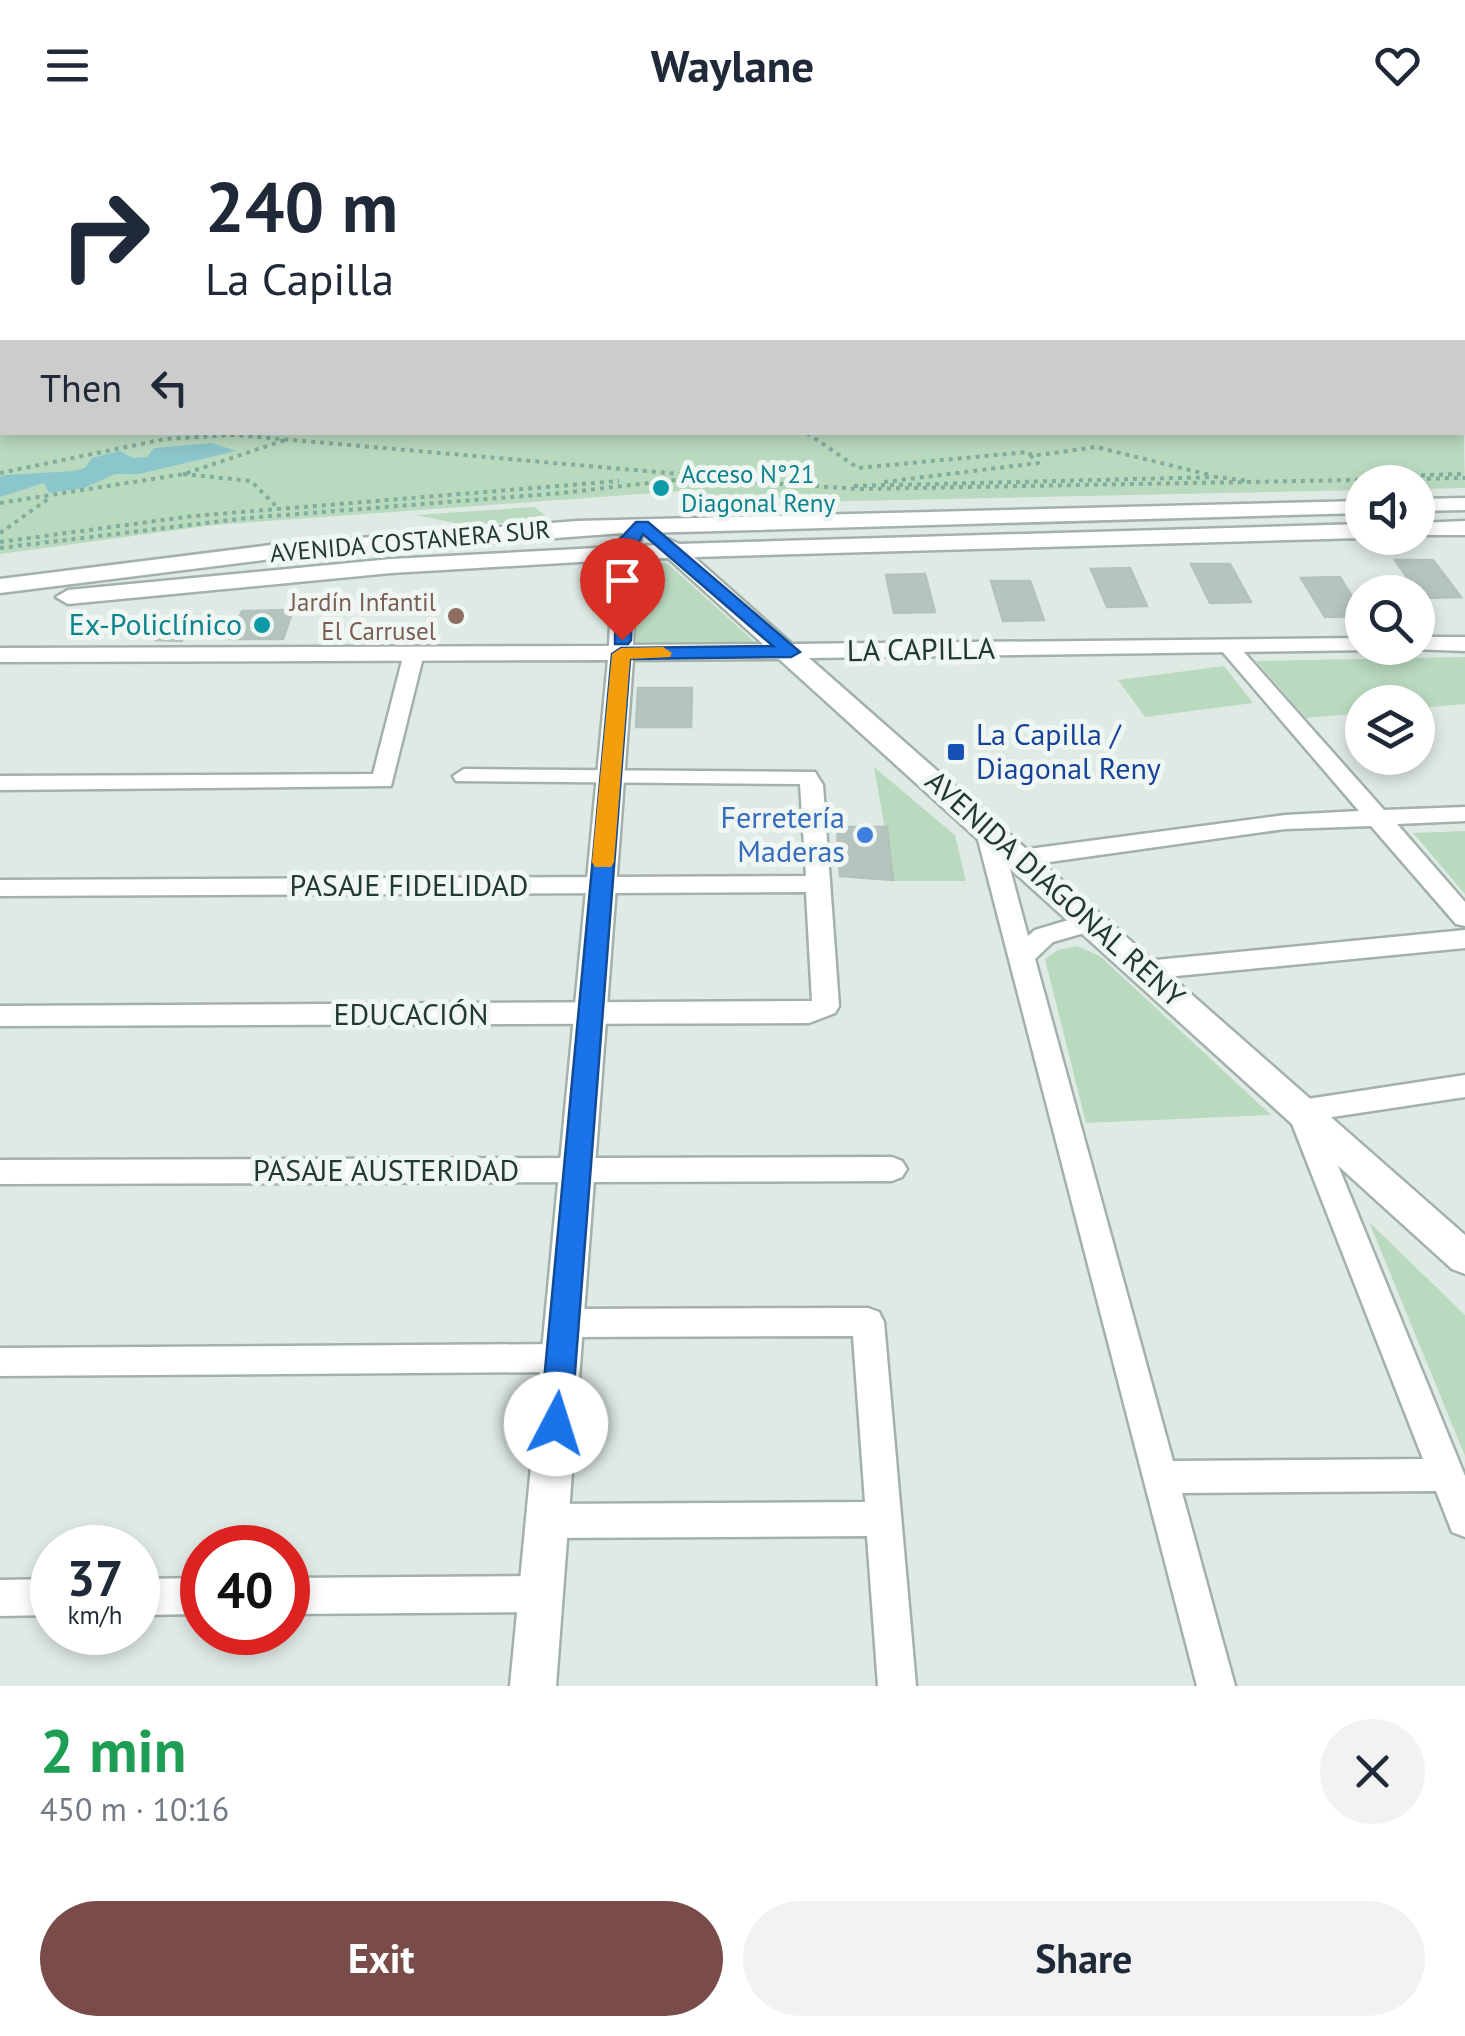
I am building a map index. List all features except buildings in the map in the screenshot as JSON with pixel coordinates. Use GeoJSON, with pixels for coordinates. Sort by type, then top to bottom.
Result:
{"type":"FeatureCollection","features":[{"type":"Feature","properties":{"kind":"street"},"geometry":{"type":"LineString","coordinates":[[1435,505],[1465,504]]}},
{"type":"Feature","properties":{"kind":"street","name":"AVENIDA COSTANERA SUR"},"geometry":{"type":"LineString","coordinates":[[0,586],[350,544],[642,525],[1345,508]]}},
{"type":"Feature","properties":{"kind":"street"},"geometry":{"type":"LineString","coordinates":[[1262,510],[1260,520],[1276,534]]}},
{"type":"Feature","properties":{"kind":"street"},"geometry":{"type":"LineString","coordinates":[[1197,511],[1211,523],[1212,536]]}},
{"type":"Feature","properties":{"kind":"street"},"geometry":{"type":"LineString","coordinates":[[533,1686],[621,654],[625,551],[642,525]]}},
{"type":"Feature","properties":{"kind":"street","name":"AVENIDA DIAGONAL RENY"},"geometry":{"type":"LineString","coordinates":[[642,525],[791,652],[1465,1258]]}},
{"type":"Feature","properties":{"kind":"street"},"geometry":{"type":"LineString","coordinates":[[1435,529],[1465,528]]}},
{"type":"Feature","properties":{"kind":"street","name":"AVENIDA COSTANERA SUR"},"geometry":{"type":"LineString","coordinates":[[0,606],[298,571],[625,551],[1345,532]]}},
{"type":"Feature","properties":{"kind":"street"},"geometry":{"type":"LineString","coordinates":[[1435,644],[1465,644]]}},
{"type":"Feature","properties":{"kind":"street","name":"LA CAPILLA"},"geometry":{"type":"LineString","coordinates":[[2,660],[1345,645]]}},
{"type":"Feature","properties":{"kind":"street"},"geometry":{"type":"LineString","coordinates":[[1228,646],[1465,918]]}},
{"type":"Feature","properties":{"kind":"street"},"geometry":{"type":"LineString","coordinates":[[0,783],[384,781],[414,653]]}},
{"type":"Feature","properties":{"kind":"street"},"geometry":{"type":"LineString","coordinates":[[464,776],[808,777],[812,785],[819,884]]}},
{"type":"Feature","properties":{"kind":"street"},"geometry":{"type":"LineString","coordinates":[[1021,858],[1286,822],[1465,814]]}},
{"type":"Feature","properties":{"kind":"street"},"geometry":{"type":"LineString","coordinates":[[988,828],[1216,1686]]}},
{"type":"Feature","properties":{"kind":"street","name":"PASAJE FIDELIDAD"},"geometry":{"type":"LineString","coordinates":[[0,888],[819,884]]}},
{"type":"Feature","properties":{"kind":"street","name":"EDUCACIÓN"},"geometry":{"type":"LineString","coordinates":[[0,1016],[822,1010],[827,1001],[819,884]]}},
{"type":"Feature","properties":{"kind":"street"},"geometry":{"type":"LineString","coordinates":[[1023,954],[1044,936],[1092,922]]}},
{"type":"Feature","properties":{"kind":"street"},"geometry":{"type":"LineString","coordinates":[[1145,970],[1465,939]]}},
{"type":"Feature","properties":{"kind":"street"},"geometry":{"type":"LineString","coordinates":[[1465,1086],[1301,1111],[1465,1520]]}},
{"type":"Feature","properties":{"kind":"street","name":"PASAJE AUSTERIDAD"},"geometry":{"type":"LineString","coordinates":[[0,1172],[892,1169]]}},
{"type":"Feature","properties":{"kind":"street"},"geometry":{"type":"LineString","coordinates":[[0,1362],[563,1341],[868,1322],[896,1686]]}},
{"type":"Feature","properties":{"kind":"street"},"geometry":{"type":"LineString","coordinates":[[1161,1477],[1447,1475]]}},
{"type":"Feature","properties":{"kind":"street"},"geometry":{"type":"LineString","coordinates":[[547,1522],[884,1519]]}},
{"type":"Feature","properties":{"kind":"street"},"geometry":{"type":"LineString","coordinates":[[310,1596],[541,1594]]}},
{"type":"Feature","properties":{"kind":"street"},"geometry":{"type":"LineString","coordinates":[[0,1598],[30,1597]]}},
{"type":"Feature","properties":{"kind":"path"},"geometry":{"type":"LineString","coordinates":[[0,474],[165,439],[220,435]]}},
{"type":"Feature","properties":{"kind":"path"},"geometry":{"type":"LineString","coordinates":[[247,435],[854,486],[1218,477]]}},
{"type":"Feature","properties":{"kind":"path"},"geometry":{"type":"LineString","coordinates":[[808,435],[858,468],[1028,452],[1038,463],[854,486]]}},
{"type":"Feature","properties":{"kind":"path"},"geometry":{"type":"LineString","coordinates":[[0,503],[175,473],[241,458],[287,438]]}},
{"type":"Feature","properties":{"kind":"path"},"geometry":{"type":"LineString","coordinates":[[1031,456],[1096,447],[1250,482],[1465,476]]}},
{"type":"Feature","properties":{"kind":"path"},"geometry":{"type":"LineString","coordinates":[[175,473],[251,482],[278,509]]}},
{"type":"Feature","properties":{"kind":"path"},"geometry":{"type":"LineString","coordinates":[[0,545],[193,516],[691,475]]}},
{"type":"Feature","properties":{"kind":"path"},"geometry":{"type":"LineString","coordinates":[[0,545],[247,518],[562,494],[692,478],[860,489],[1465,476]]}},
{"type":"Feature","properties":{"kind":"path"},"geometry":{"type":"LineString","coordinates":[[0,534],[50,497]]}},
{"type":"Feature","properties":{"kind":"green space"},"geometry":{"type":"Polygon","coordinates":[[[0,435],[1464,435],[1465,488],[1435,489],[1435,465],[1345,465],[1345,490],[803,502],[789,497],[720,500],[696,490],[214,525],[0,554],[0,435]]]}},
{"type":"Feature","properties":{"kind":"green space"},"geometry":{"type":"Polygon","coordinates":[[[535,507],[549,519],[470,526],[415,515],[535,507]]]}},
{"type":"Feature","properties":{"kind":"green space"},"geometry":{"type":"Polygon","coordinates":[[[667,563],[757,644],[635,644],[641,564],[667,563]]]}},
{"type":"Feature","properties":{"kind":"green space"},"geometry":{"type":"Polygon","coordinates":[[[1465,657],[1465,704],[1435,707],[1435,685],[1345,685],[1345,715],[1306,718],[1256,661],[1345,659],[1345,665],[1435,665],[1435,658],[1465,657]]]}},
{"type":"Feature","properties":{"kind":"green space"},"geometry":{"type":"Polygon","coordinates":[[[1224,666],[1253,703],[1145,717],[1118,680],[1224,666]]]}},
{"type":"Feature","properties":{"kind":"green space"},"geometry":{"type":"Polygon","coordinates":[[[874,767],[955,835],[966,881],[894,881],[874,767]]]}},
{"type":"Feature","properties":{"kind":"green space"},"geometry":{"type":"Polygon","coordinates":[[[1465,831],[1465,894],[1413,833],[1465,831]]]}},
{"type":"Feature","properties":{"kind":"green space"},"geometry":{"type":"Polygon","coordinates":[[[1077,946],[1100,956],[1271,1115],[1086,1123],[1045,959],[1058,950],[1077,946]]]}},
{"type":"Feature","properties":{"kind":"green space"},"geometry":{"type":"Polygon","coordinates":[[[1370,1224],[1465,1315],[1465,1456],[1370,1224]]]}},
{"type":"Feature","properties":{"kind":"water"},"geometry":{"type":"Polygon","coordinates":[[[212,443],[236,451],[139,474],[115,474],[84,488],[49,493],[44,483],[0,497],[0,477],[5,475],[74,471],[85,468],[92,458],[120,451],[133,458],[147,457],[154,448],[212,443]]]}},
{"type":"Feature","properties":{"kind":"slow traffic"},"geometry":{"type":"LineString","coordinates":[[603,862],[621,654],[663,653]]}},
{"type":"Feature","properties":{"kind":"place","name":"Acceso N°21 Diagonal Reny"},"geometry":{"type":"Point","coordinates":[661,488]}},
{"type":"Feature","properties":{"kind":"place","name":"Jardín Infantil El Carrusel"},"geometry":{"type":"Point","coordinates":[456,616]}},
{"type":"Feature","properties":{"kind":"place","name":"Ex-Policlínico"},"geometry":{"type":"Point","coordinates":[262,625]}},
{"type":"Feature","properties":{"kind":"place","name":"La Capilla / Diagonal Reny"},"geometry":{"type":"Point","coordinates":[956,752]}},
{"type":"Feature","properties":{"kind":"place","name":"Ferretería Maderas"},"geometry":{"type":"Point","coordinates":[865,835]}},
{"type":"Feature","properties":{"kind":"route"},"geometry":{"type":"LineString","coordinates":[[556,1424],[621,654],[791,652],[642,525],[625,551],[622,640]]}}]}
